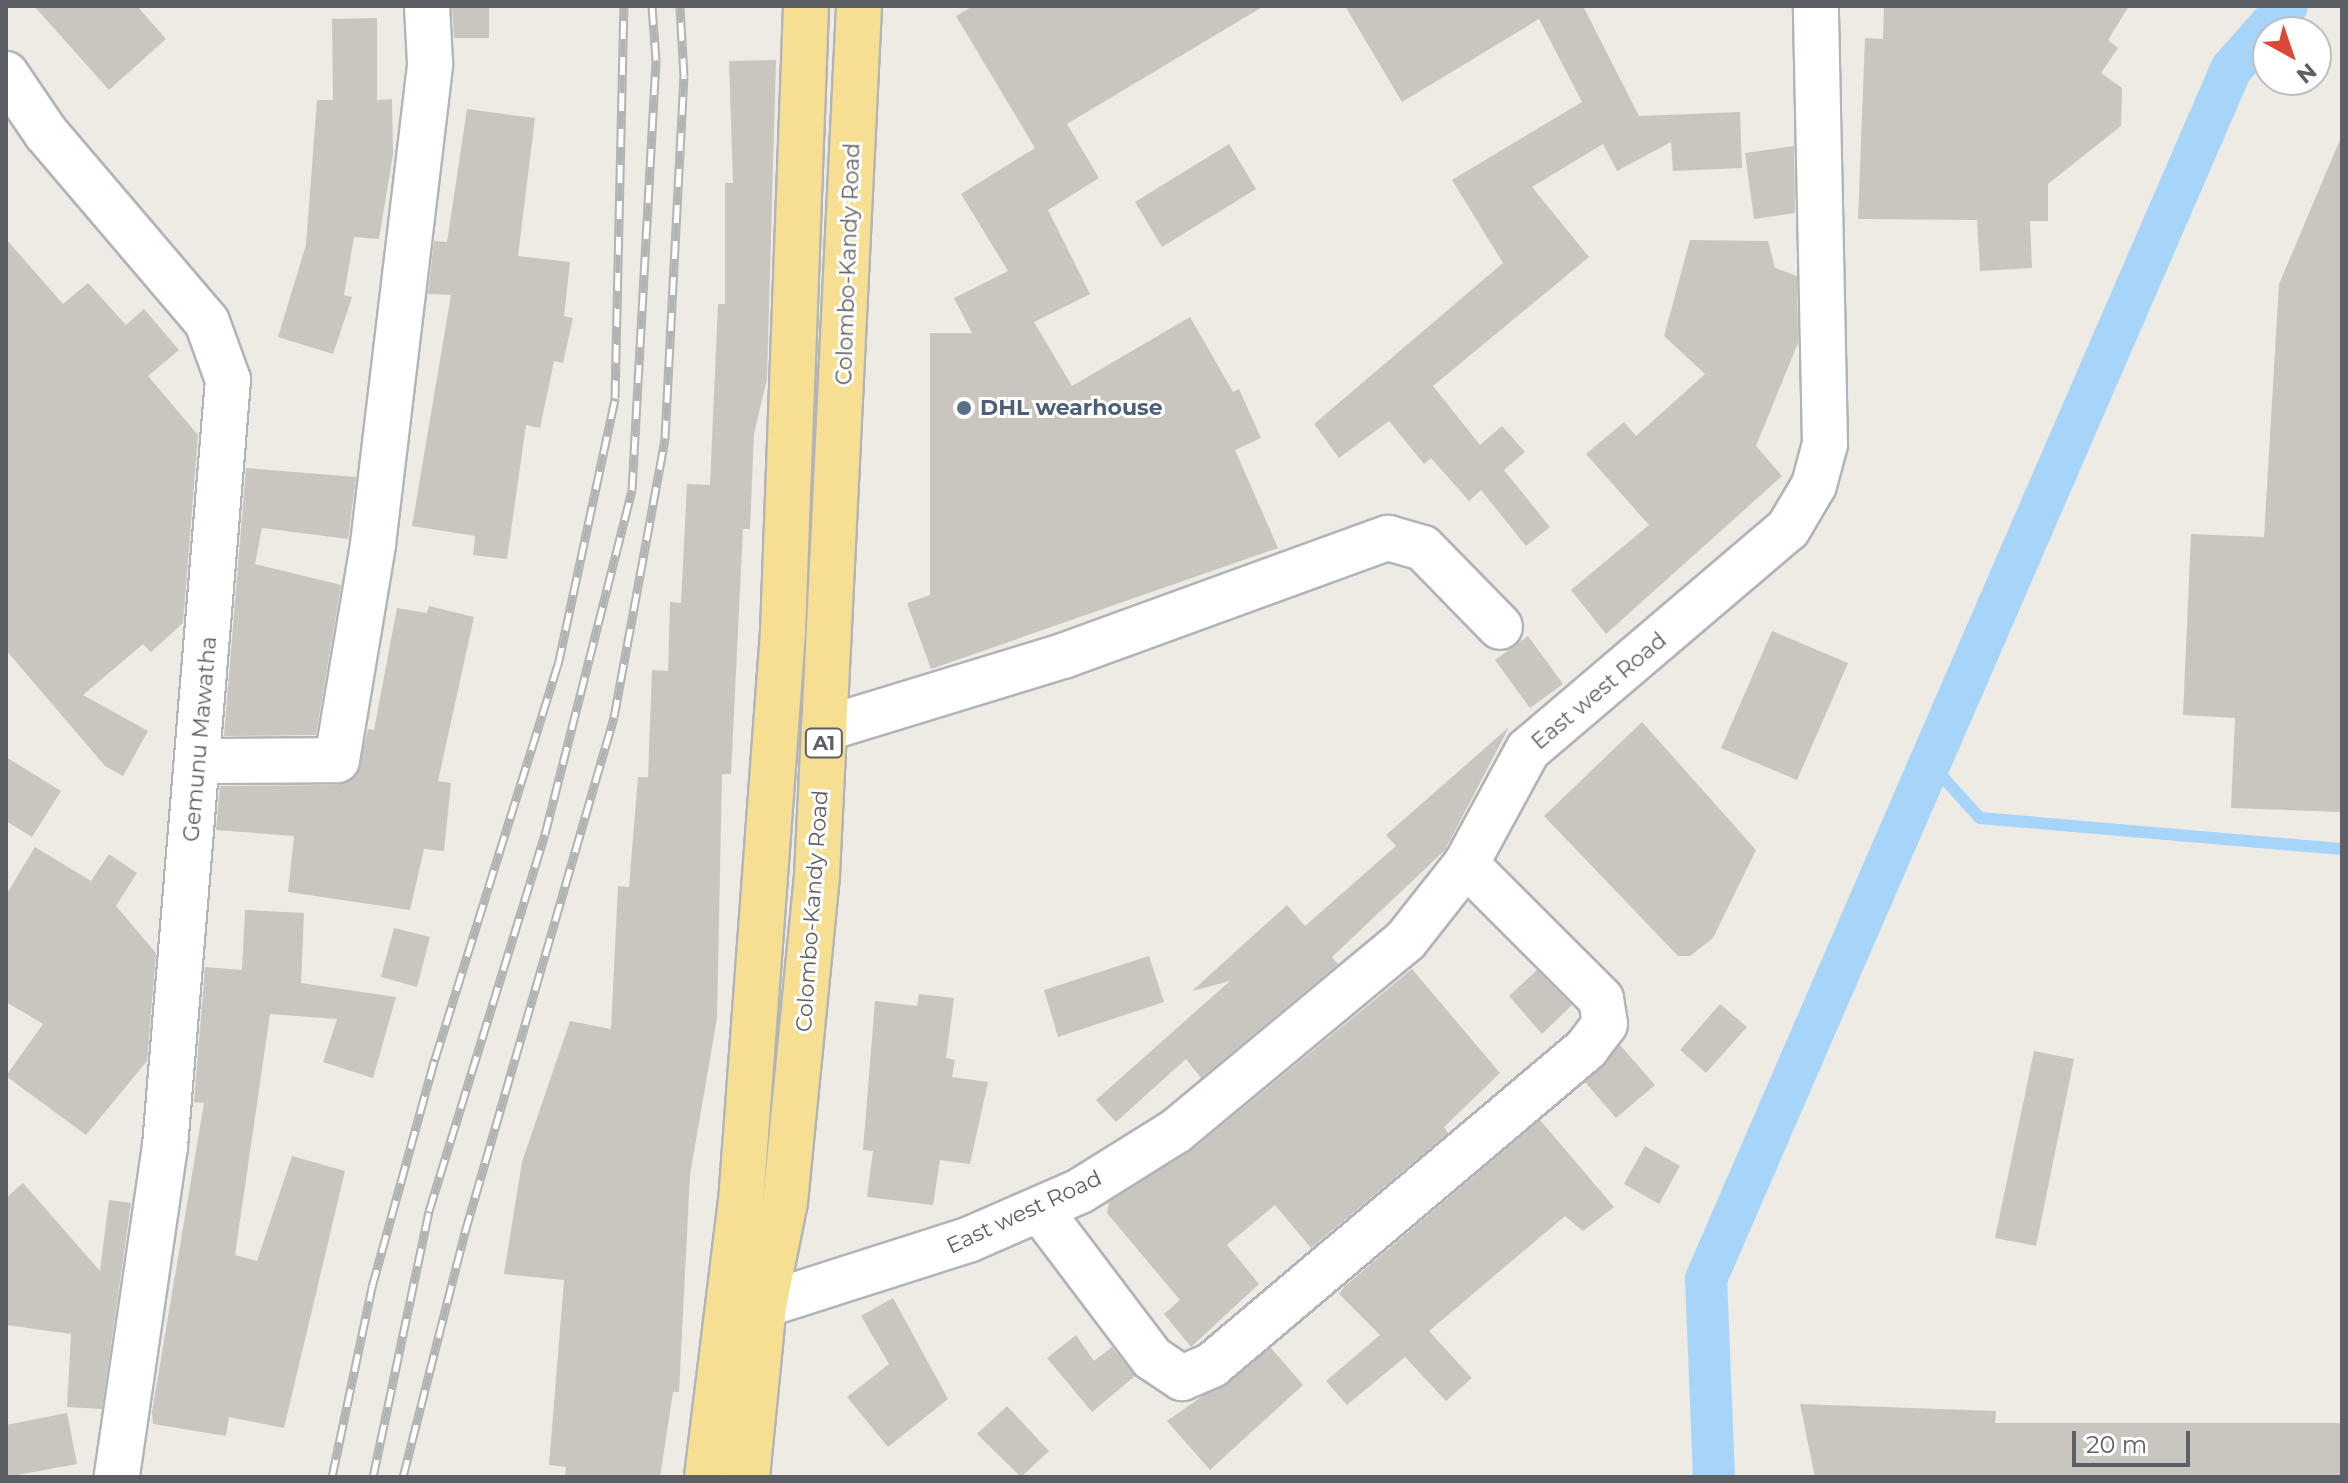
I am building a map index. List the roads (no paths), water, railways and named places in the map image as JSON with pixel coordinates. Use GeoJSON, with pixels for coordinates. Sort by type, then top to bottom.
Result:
{"type":"FeatureCollection","features":[{"type":"Feature","properties":{"kind":"highway","name":"A1"},"geometry":{"type":"LineString","coordinates":[[707,1477],[741,1202],[783,631],[806,6]]}},
{"type":"Feature","properties":{"kind":"highway","name":"Colombo-Kandy Road"},"geometry":{"type":"LineString","coordinates":[[747,1477],[764,1305],[785,1202],[806,1009],[824,729],[859,6]]}},
{"type":"Feature","properties":{"kind":"street"},"geometry":{"type":"LineString","coordinates":[[201,761],[337,760],[373,544],[430,63],[427,6]]}},
{"type":"Feature","properties":{"kind":"street","name":"East west Road"},"geometry":{"type":"LineString","coordinates":[[764,1305],[887,1271],[1040,1210],[1176,1131],[1406,940],[1466,864],[1528,750],[1754,564],[1788,529],[1814,485],[1825,444],[1816,6]]}},
{"type":"Feature","properties":{"kind":"street","name":"Gemunu Mawatha"},"geometry":{"type":"LineString","coordinates":[[6,74],[46,133],[207,322],[225,355],[201,761],[165,1146],[117,1477]]}},
{"type":"Feature","properties":{"kind":"street"},"geometry":{"type":"LineString","coordinates":[[824,729],[1063,656],[1388,538],[1423,548],[1500,627]]}},
{"type":"Feature","properties":{"kind":"street"},"geometry":{"type":"LineString","coordinates":[[1040,1210],[1152,1358],[1182,1378],[1212,1365],[1586,1049],[1605,1024],[1601,999],[1466,864]]}},
{"type":"Feature","properties":{"kind":"waterway"},"geometry":{"type":"LineString","coordinates":[[1714,1477],[1706,1279],[2231,69],[2287,6]]}},
{"type":"Feature","properties":{"kind":"waterway"},"geometry":{"type":"LineString","coordinates":[[1929,762],[1980,818],[2342,849]]}},
{"type":"Feature","properties":{"kind":"railway"},"geometry":{"type":"LineString","coordinates":[[332,1477],[372,1287],[435,1059],[558,665],[615,398],[624,6]]}},
{"type":"Feature","properties":{"kind":"railway"},"geometry":{"type":"LineString","coordinates":[[373,1477],[429,1211],[545,834],[632,490],[656,60],[652,6]]}},
{"type":"Feature","properties":{"kind":"railway"},"geometry":{"type":"LineString","coordinates":[[403,1477],[465,1232],[614,717],[665,438],[684,76],[680,6]]}},
{"type":"Feature","properties":{"kind":"place","name":"DHL wearhouse"},"geometry":{"type":"Point","coordinates":[964,408]}}]}
